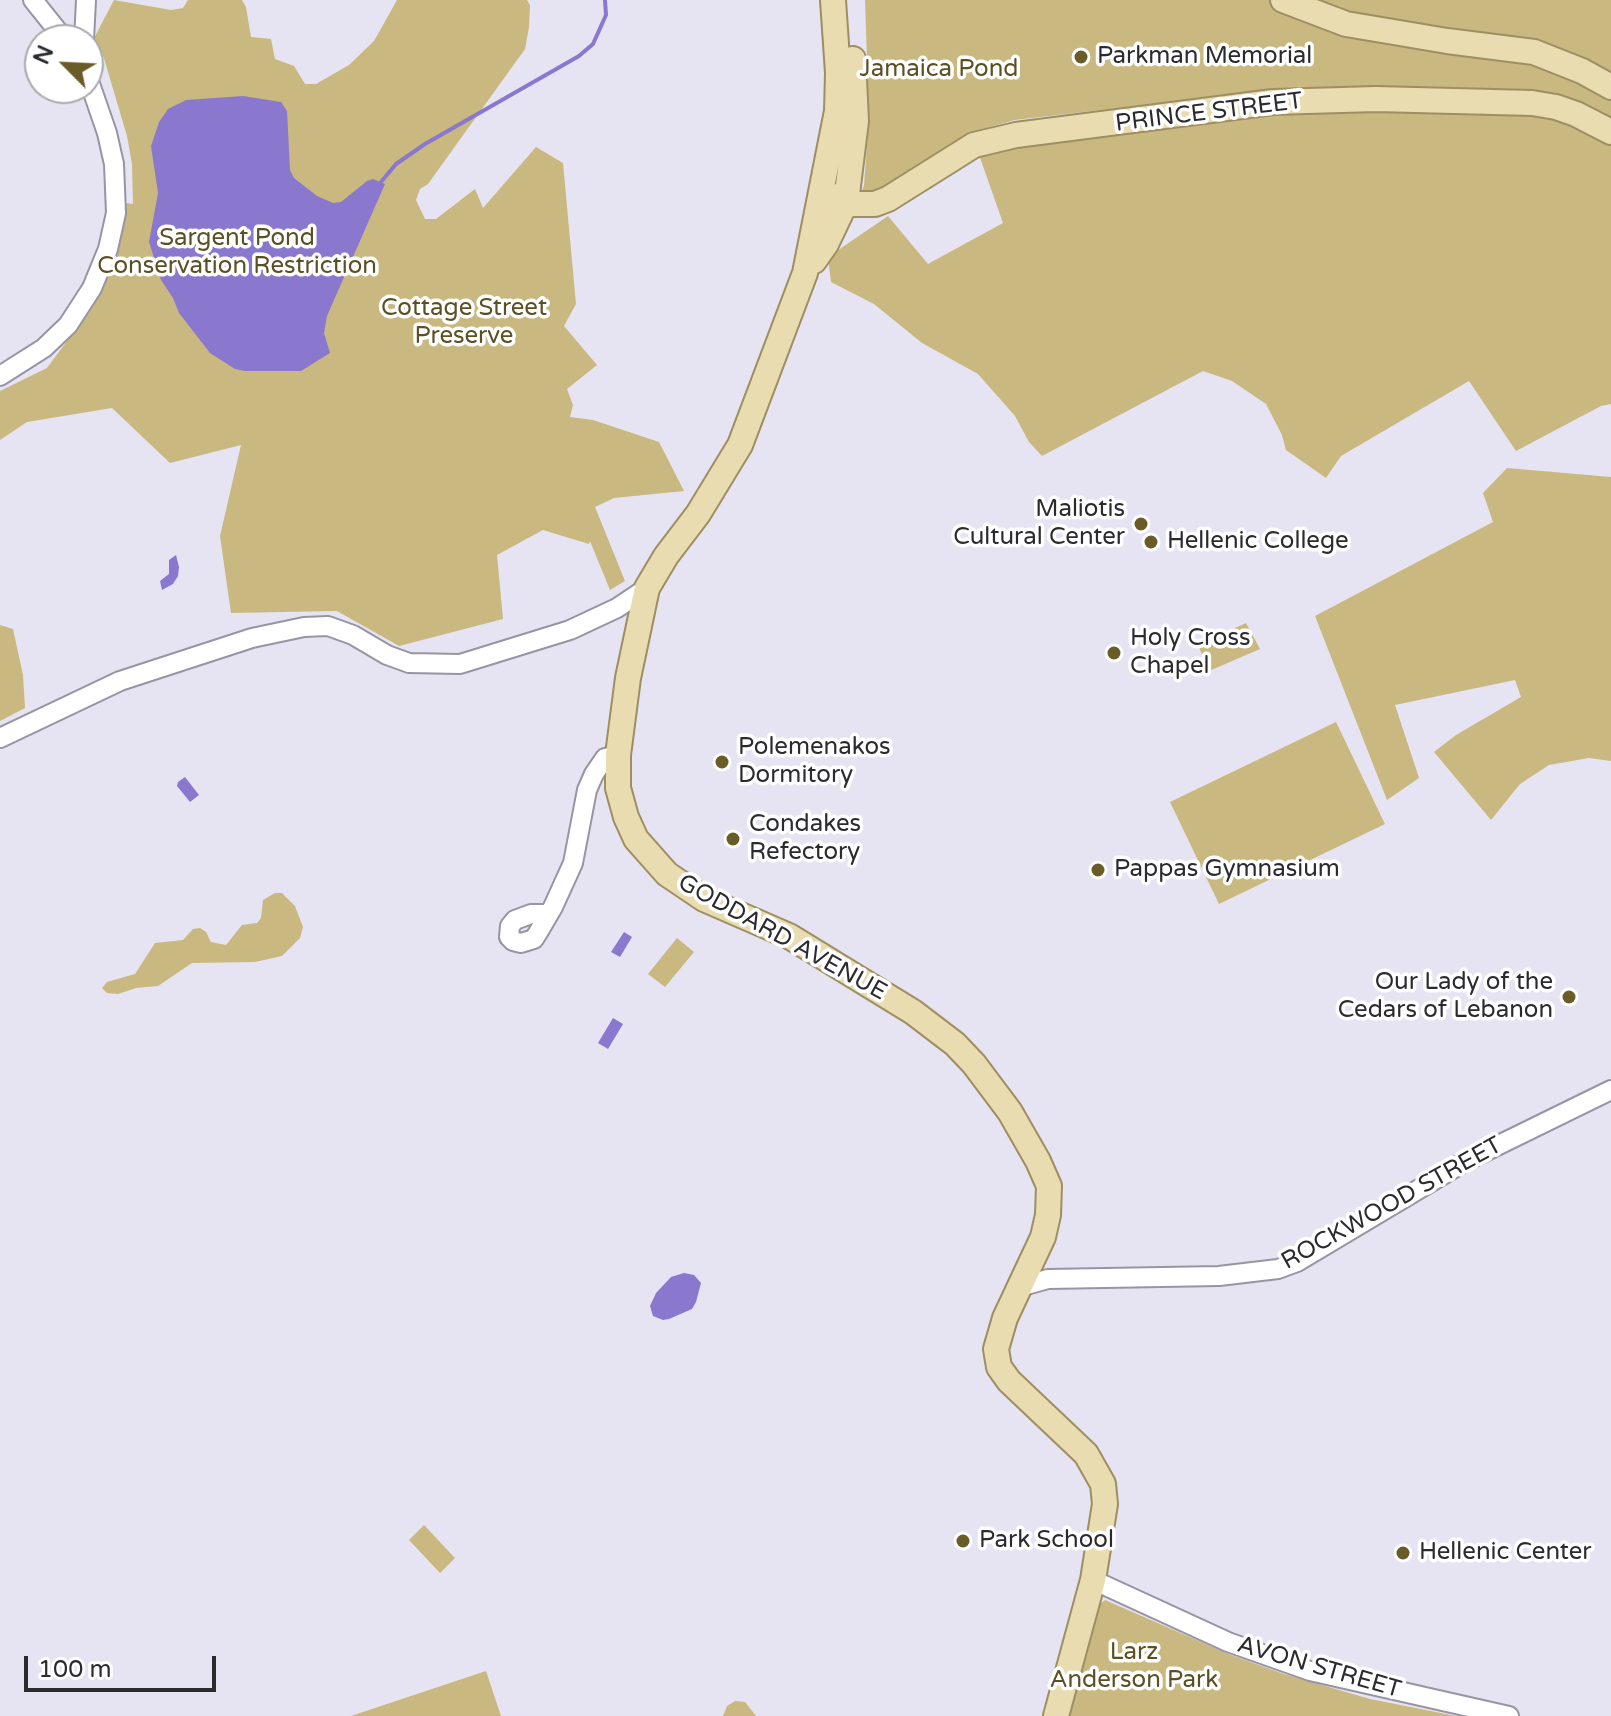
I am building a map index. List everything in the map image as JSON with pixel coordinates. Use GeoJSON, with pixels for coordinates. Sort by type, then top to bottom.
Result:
{"type":"FeatureCollection","features":[{"type":"Feature","properties":{"kind":"main road"},"geometry":{"type":"LineString","coordinates":[[805,273],[823,192],[838,91],[833,0]]}},
{"type":"Feature","properties":{"kind":"main road"},"geometry":{"type":"LineString","coordinates":[[805,273],[826,244],[846,202],[856,121],[849,0]]}},
{"type":"Feature","properties":{"kind":"main road"},"geometry":{"type":"LineString","coordinates":[[1283,0],[1346,24],[1534,52],[1582,71],[1611,87]]}},
{"type":"Feature","properties":{"kind":"main road","name":"PRINCE STREET"},"geometry":{"type":"LineString","coordinates":[[872,204],[888,199],[974,145],[1016,135],[1273,102],[1390,99],[1532,103],[1576,114],[1611,132]]}},
{"type":"Feature","properties":{"kind":"main road"},"geometry":{"type":"LineString","coordinates":[[823,192],[862,206],[872,204]]}},
{"type":"Feature","properties":{"kind":"main road"},"geometry":{"type":"LineString","coordinates":[[826,244],[862,217],[872,204]]}},
{"type":"Feature","properties":{"kind":"main road","name":"GODDARD AVENUE"},"geometry":{"type":"LineString","coordinates":[[805,273],[740,445],[698,514],[666,556],[647,588],[628,678],[618,755],[618,788],[630,827],[644,851],[667,874],[704,899],[789,936],[913,1012],[955,1044],[1010,1112],[1049,1186],[1043,1237],[1005,1318],[996,1349],[999,1367],[1009,1381],[1086,1454],[1103,1484],[1104,1523],[1093,1580],[1056,1716]]}},
{"type":"Feature","properties":{"kind":"street"},"geometry":{"type":"LineString","coordinates":[[85,24],[86,0]]}},
{"type":"Feature","properties":{"kind":"street"},"geometry":{"type":"LineString","coordinates":[[41,1],[55,24]]}},
{"type":"Feature","properties":{"kind":"street"},"geometry":{"type":"LineString","coordinates":[[0,376],[44,348],[68,325],[92,288],[108,249],[116,213],[114,164],[97,104]]}},
{"type":"Feature","properties":{"kind":"street"},"geometry":{"type":"LineString","coordinates":[[0,738],[120,681],[252,638],[304,627],[328,626],[409,663],[460,664],[570,630],[617,608],[647,588]]}},
{"type":"Feature","properties":{"kind":"street"},"geometry":{"type":"LineString","coordinates":[[548,914],[573,863],[590,782],[605,758],[618,755]]}},
{"type":"Feature","properties":{"kind":"street","name":"ROCKWOOD STREET"},"geometry":{"type":"LineString","coordinates":[[1019,1287],[1048,1279],[1219,1276],[1278,1269],[1297,1262],[1466,1161],[1611,1090]]}},
{"type":"Feature","properties":{"kind":"street","name":"AVON STREET"},"geometry":{"type":"LineString","coordinates":[[1093,1580],[1228,1642],[1310,1671],[1509,1716]]}},
{"type":"Feature","properties":{"kind":"green space"},"geometry":{"type":"Polygon","coordinates":[[[114,0],[171,10],[183,8],[188,0],[242,0],[251,37],[271,39],[275,59],[294,66],[305,84],[316,84],[349,65],[374,41],[397,0],[527,0],[530,5],[525,49],[428,184],[420,189],[416,200],[425,219],[436,219],[475,189],[483,208],[536,147],[563,163],[576,304],[564,326],[597,365],[567,389],[573,405],[570,417],[593,420],[659,442],[684,491],[614,498],[595,507],[625,581],[610,590],[590,541],[589,544],[543,530],[497,555],[503,619],[399,646],[337,611],[231,613],[220,536],[241,445],[170,463],[112,408],[27,422],[0,440],[0,391],[47,368],[90,310],[115,260],[126,203],[133,204],[132,164],[104,58],[104,24],[101,24],[114,0]]]}},
{"type":"Feature","properties":{"kind":"green space","name":"Jamaica Pond"},"geometry":{"type":"Polygon","coordinates":[[[865,0],[1611,0],[1611,121],[1541,94],[1485,90],[1279,89],[1015,120],[975,131],[894,188],[861,194],[869,119],[865,0]]]}},
{"type":"Feature","properties":{"kind":"green space"},"geometry":{"type":"Polygon","coordinates":[[[1284,111],[1533,111],[1611,139],[1611,404],[1601,406],[1516,451],[1469,381],[1341,456],[1326,478],[1286,450],[1266,404],[1232,381],[1203,371],[1042,456],[1029,442],[1015,416],[978,374],[922,343],[874,304],[831,282],[828,257],[888,216],[928,264],[1003,223],[978,152],[1284,111]]]}},
{"type":"Feature","properties":{"kind":"green space"},"geometry":{"type":"Polygon","coordinates":[[[1507,468],[1611,477],[1611,761],[1589,758],[1549,765],[1520,784],[1491,820],[1434,752],[1456,735],[1521,697],[1515,680],[1395,705],[1419,778],[1387,800],[1315,616],[1493,522],[1483,493],[1507,468]]]}},
{"type":"Feature","properties":{"kind":"green space"},"geometry":{"type":"Polygon","coordinates":[[[1246,623],[1260,649],[1209,671],[1198,645],[1246,623]]]}},
{"type":"Feature","properties":{"kind":"green space"},"geometry":{"type":"Polygon","coordinates":[[[0,625],[13,629],[23,675],[25,708],[0,721],[0,625]]]}},
{"type":"Feature","properties":{"kind":"green space"},"geometry":{"type":"Polygon","coordinates":[[[1336,722],[1385,824],[1219,904],[1170,802],[1336,722]]]}},
{"type":"Feature","properties":{"kind":"green space"},"geometry":{"type":"Polygon","coordinates":[[[275,893],[282,893],[295,906],[303,927],[300,938],[282,956],[255,962],[192,963],[158,986],[118,994],[107,993],[102,988],[107,982],[135,974],[155,943],[183,940],[193,929],[200,928],[211,942],[226,945],[242,925],[257,923],[261,918],[263,900],[275,893]]]}},
{"type":"Feature","properties":{"kind":"green space"},"geometry":{"type":"Polygon","coordinates":[[[677,938],[694,952],[665,987],[648,974],[677,938]]]}},
{"type":"Feature","properties":{"kind":"green space"},"geometry":{"type":"Polygon","coordinates":[[[424,1525],[455,1558],[440,1573],[409,1540],[424,1525]]]}},
{"type":"Feature","properties":{"kind":"green space","name":"Larz Anderson Park"},"geometry":{"type":"Polygon","coordinates":[[[1105,1600],[1231,1655],[1284,1674],[1370,1699],[1456,1716],[1068,1716],[1097,1606],[1105,1600]]]}},
{"type":"Feature","properties":{"kind":"green space"},"geometry":{"type":"Polygon","coordinates":[[[486,1671],[501,1716],[351,1716],[486,1671]]]}},
{"type":"Feature","properties":{"kind":"green space"},"geometry":{"type":"Polygon","coordinates":[[[735,1701],[745,1702],[756,1716],[723,1716],[727,1706],[735,1701]]]}},
{"type":"Feature","properties":{"kind":"shaded area"},"geometry":{"type":"Polygon","coordinates":[[[243,96],[281,102],[287,111],[290,170],[294,178],[317,196],[333,203],[341,202],[367,181],[373,179],[385,184],[327,316],[324,333],[330,353],[301,371],[245,371],[235,369],[210,353],[179,313],[161,280],[149,242],[158,193],[151,146],[159,122],[168,109],[186,100],[243,96]]]}},
{"type":"Feature","properties":{"kind":"shaded area"},"geometry":{"type":"Polygon","coordinates":[[[176,555],[178,576],[173,584],[162,590],[160,581],[169,574],[169,560],[176,555]]]}},
{"type":"Feature","properties":{"kind":"shaded area"},"geometry":{"type":"Polygon","coordinates":[[[185,777],[199,795],[190,802],[177,786],[185,777]]]}},
{"type":"Feature","properties":{"kind":"shaded area"},"geometry":{"type":"Polygon","coordinates":[[[624,932],[632,937],[620,957],[611,952],[624,932]]]}},
{"type":"Feature","properties":{"kind":"shaded area"},"geometry":{"type":"Polygon","coordinates":[[[613,1018],[623,1024],[608,1049],[598,1043],[613,1018]]]}},
{"type":"Feature","properties":{"kind":"shaded area"},"geometry":{"type":"Polygon","coordinates":[[[684,1273],[694,1275],[701,1283],[692,1309],[669,1319],[653,1316],[650,1306],[656,1293],[671,1277],[684,1273]]]}},
{"type":"Feature","properties":{"kind":"waterway"},"geometry":{"type":"LineString","coordinates":[[381,182],[396,164],[425,144],[579,56],[593,44],[606,15],[605,0]]}},
{"type":"Feature","properties":{"kind":"place","name":"Parkman Memorial"},"geometry":{"type":"Point","coordinates":[1081,57]}},
{"type":"Feature","properties":{"kind":"place","name":"Maliotis Cultural Center"},"geometry":{"type":"Point","coordinates":[1141,524]}},
{"type":"Feature","properties":{"kind":"place","name":"Hellenic College"},"geometry":{"type":"Point","coordinates":[1151,542]}},
{"type":"Feature","properties":{"kind":"place","name":"Holy Cross Chapel"},"geometry":{"type":"Point","coordinates":[1114,653]}},
{"type":"Feature","properties":{"kind":"place","name":"Polemenakos Dormitory"},"geometry":{"type":"Point","coordinates":[722,762]}},
{"type":"Feature","properties":{"kind":"place","name":"Condakes Refectory"},"geometry":{"type":"Point","coordinates":[733,839]}},
{"type":"Feature","properties":{"kind":"place","name":"Pappas Gymnasium"},"geometry":{"type":"Point","coordinates":[1098,870]}},
{"type":"Feature","properties":{"kind":"place","name":"Our Lady of the Cedars of Lebanon"},"geometry":{"type":"Point","coordinates":[1569,997]}},
{"type":"Feature","properties":{"kind":"place","name":"Park School"},"geometry":{"type":"Point","coordinates":[963,1541]}},
{"type":"Feature","properties":{"kind":"place","name":"Hellenic Center"},"geometry":{"type":"Point","coordinates":[1403,1553]}},
{"type":"Feature","properties":{"kind":"park label","name":"Sargent Pond Conservation Restriction"},"geometry":{"type":"Point","coordinates":[237,253]}},
{"type":"Feature","properties":{"kind":"park label","name":"Cottage Street Preserve"},"geometry":{"type":"Point","coordinates":[464,323]}}]}
